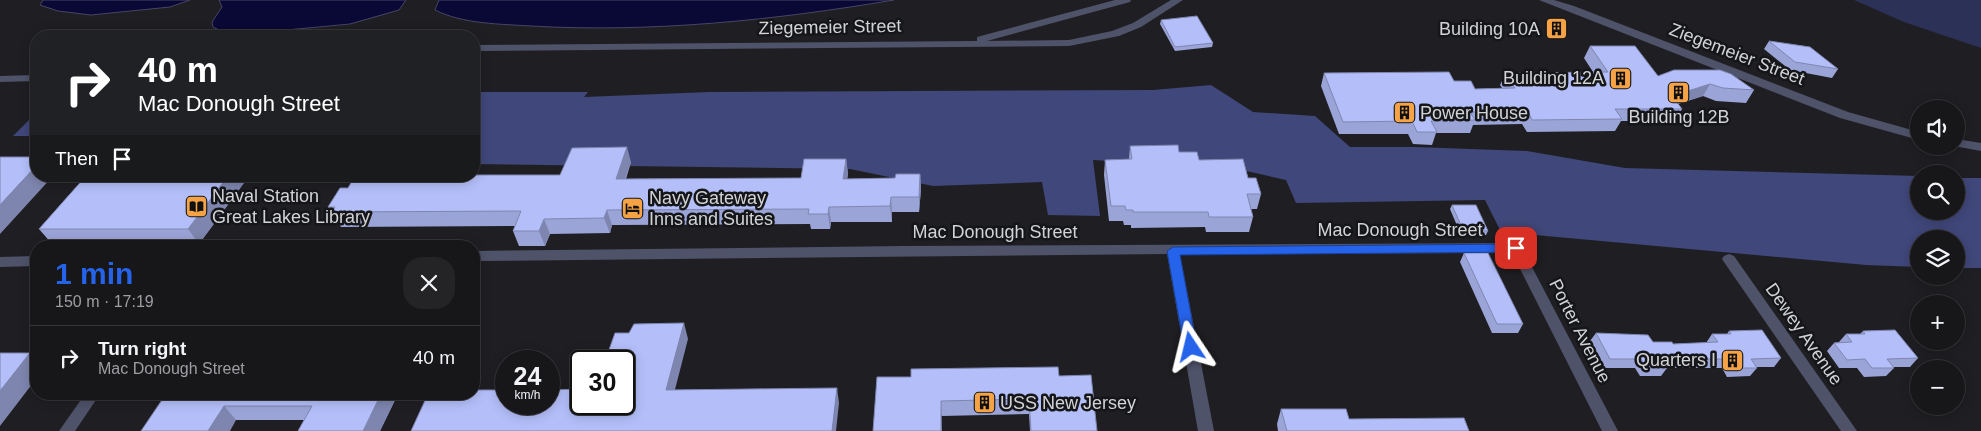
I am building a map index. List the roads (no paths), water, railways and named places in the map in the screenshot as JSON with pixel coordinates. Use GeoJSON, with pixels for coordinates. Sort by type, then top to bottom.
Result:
{"type":"FeatureCollection","features":[{"type":"Feature","properties":{"kind":"street"},"geometry":{"type":"LineString","coordinates":[[965,44],[1126,0]]}},
{"type":"Feature","properties":{"kind":"street","name":"Ziegemeier Street"},"geometry":{"type":"LineString","coordinates":[[480,48],[1069,42],[1090,40],[1115,34],[1137,25],[1178,0]]}},
{"type":"Feature","properties":{"kind":"street","name":"Ziegemeier Street"},"geometry":{"type":"LineString","coordinates":[[1544,0],[1570,8],[1844,115],[1910,133]]}},
{"type":"Feature","properties":{"kind":"street"},"geometry":{"type":"LineString","coordinates":[[0,79],[30,78]]}},
{"type":"Feature","properties":{"kind":"street"},"geometry":{"type":"LineString","coordinates":[[1965,144],[1981,147]]}},
{"type":"Feature","properties":{"kind":"street","name":"Mac Donough Street"},"geometry":{"type":"LineString","coordinates":[[480,256],[904,250],[1173,251],[1516,248]]}},
{"type":"Feature","properties":{"kind":"street","name":"Porter Avenue"},"geometry":{"type":"LineString","coordinates":[[1516,248],[1610,431]]}},
{"type":"Feature","properties":{"kind":"street"},"geometry":{"type":"LineString","coordinates":[[1173,251],[1206,431]]}},
{"type":"Feature","properties":{"kind":"street","name":"Dewey Avenue"},"geometry":{"type":"LineString","coordinates":[[1729,259],[1849,431]]}},
{"type":"Feature","properties":{"kind":"street"},"geometry":{"type":"LineString","coordinates":[[0,262],[30,261]]}},
{"type":"Feature","properties":{"kind":"street"},"geometry":{"type":"LineString","coordinates":[[67,431],[89,400]]}},
{"type":"Feature","properties":{"kind":"place","name":"Building 10A"},"geometry":{"type":"Point","coordinates":[1556,29]}},
{"type":"Feature","properties":{"kind":"place","name":"Building 12A"},"geometry":{"type":"Point","coordinates":[1620,78]}},
{"type":"Feature","properties":{"kind":"place","name":"Building 12B"},"geometry":{"type":"Point","coordinates":[1679,92]}},
{"type":"Feature","properties":{"kind":"place","name":"Power House"},"geometry":{"type":"Point","coordinates":[1404,113]}},
{"type":"Feature","properties":{"kind":"place","name":"Naval Station Great Lakes Library"},"geometry":{"type":"Point","coordinates":[196,206]}},
{"type":"Feature","properties":{"kind":"place","name":"Navy Gateway Inns and Suites"},"geometry":{"type":"Point","coordinates":[633,208]}},
{"type":"Feature","properties":{"kind":"place","name":"Quarters I"},"geometry":{"type":"Point","coordinates":[1732,360]}},
{"type":"Feature","properties":{"kind":"place","name":"USS New Jersey"},"geometry":{"type":"Point","coordinates":[984,403]}}]}
